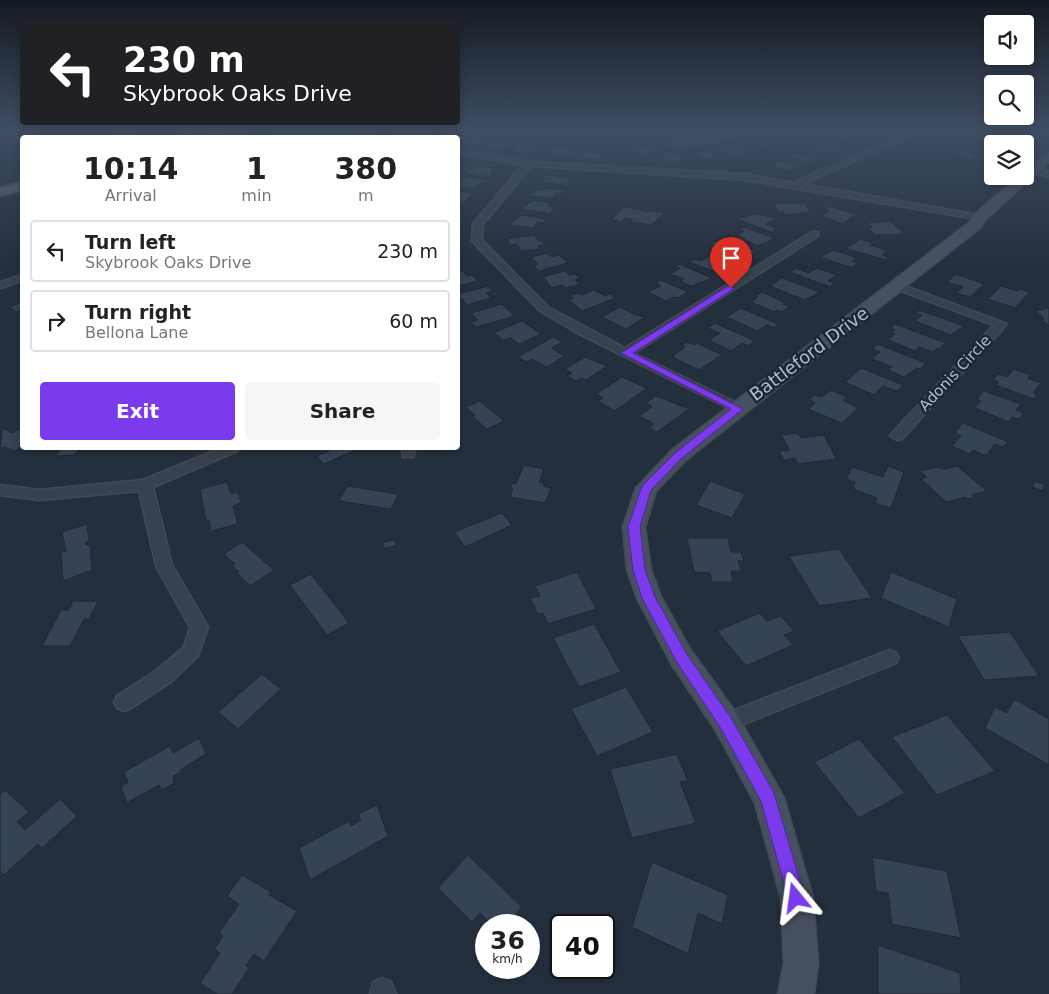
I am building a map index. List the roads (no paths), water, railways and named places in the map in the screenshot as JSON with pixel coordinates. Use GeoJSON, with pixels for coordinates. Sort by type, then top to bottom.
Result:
{"type":"FeatureCollection","features":[{"type":"Feature","properties":{"kind":"main road"},"geometry":{"type":"LineString","coordinates":[[0,184],[20,179]]}},
{"type":"Feature","properties":{"kind":"main road"},"geometry":{"type":"LineString","coordinates":[[0,192],[20,187]]}},
{"type":"Feature","properties":{"kind":"street"},"geometry":{"type":"LineString","coordinates":[[520,173],[478,224],[477,241],[526,293],[544,308],[626,353],[738,409]]}},
{"type":"Feature","properties":{"kind":"street"},"geometry":{"type":"LineString","coordinates":[[698,173],[794,185],[979,218]]}},
{"type":"Feature","properties":{"kind":"street"},"geometry":{"type":"LineString","coordinates":[[794,185],[820,173]]}},
{"type":"Feature","properties":{"kind":"street","name":"Battleford Drive"},"geometry":{"type":"LineString","coordinates":[[796,994],[802,963],[796,898],[769,798],[726,722],[681,657],[649,598],[639,570],[634,527],[646,488],[678,455],[976,224],[979,218],[1016,185]]}},
{"type":"Feature","properties":{"kind":"street"},"geometry":{"type":"LineString","coordinates":[[626,353],[815,234]]}},
{"type":"Feature","properties":{"kind":"street"},"geometry":{"type":"LineString","coordinates":[[0,285],[20,279]]}},
{"type":"Feature","properties":{"kind":"street","name":"Adonis Circle"},"geometry":{"type":"LineString","coordinates":[[897,436],[1001,324],[898,286]]}},
{"type":"Feature","properties":{"kind":"street"},"geometry":{"type":"LineString","coordinates":[[0,490],[39,495],[145,485],[228,450]]}},
{"type":"Feature","properties":{"kind":"street"},"geometry":{"type":"LineString","coordinates":[[124,702],[164,676],[192,651],[199,626],[164,566],[145,485]]}},
{"type":"Feature","properties":{"kind":"street"},"geometry":{"type":"LineString","coordinates":[[726,722],[890,658]]}}]}
